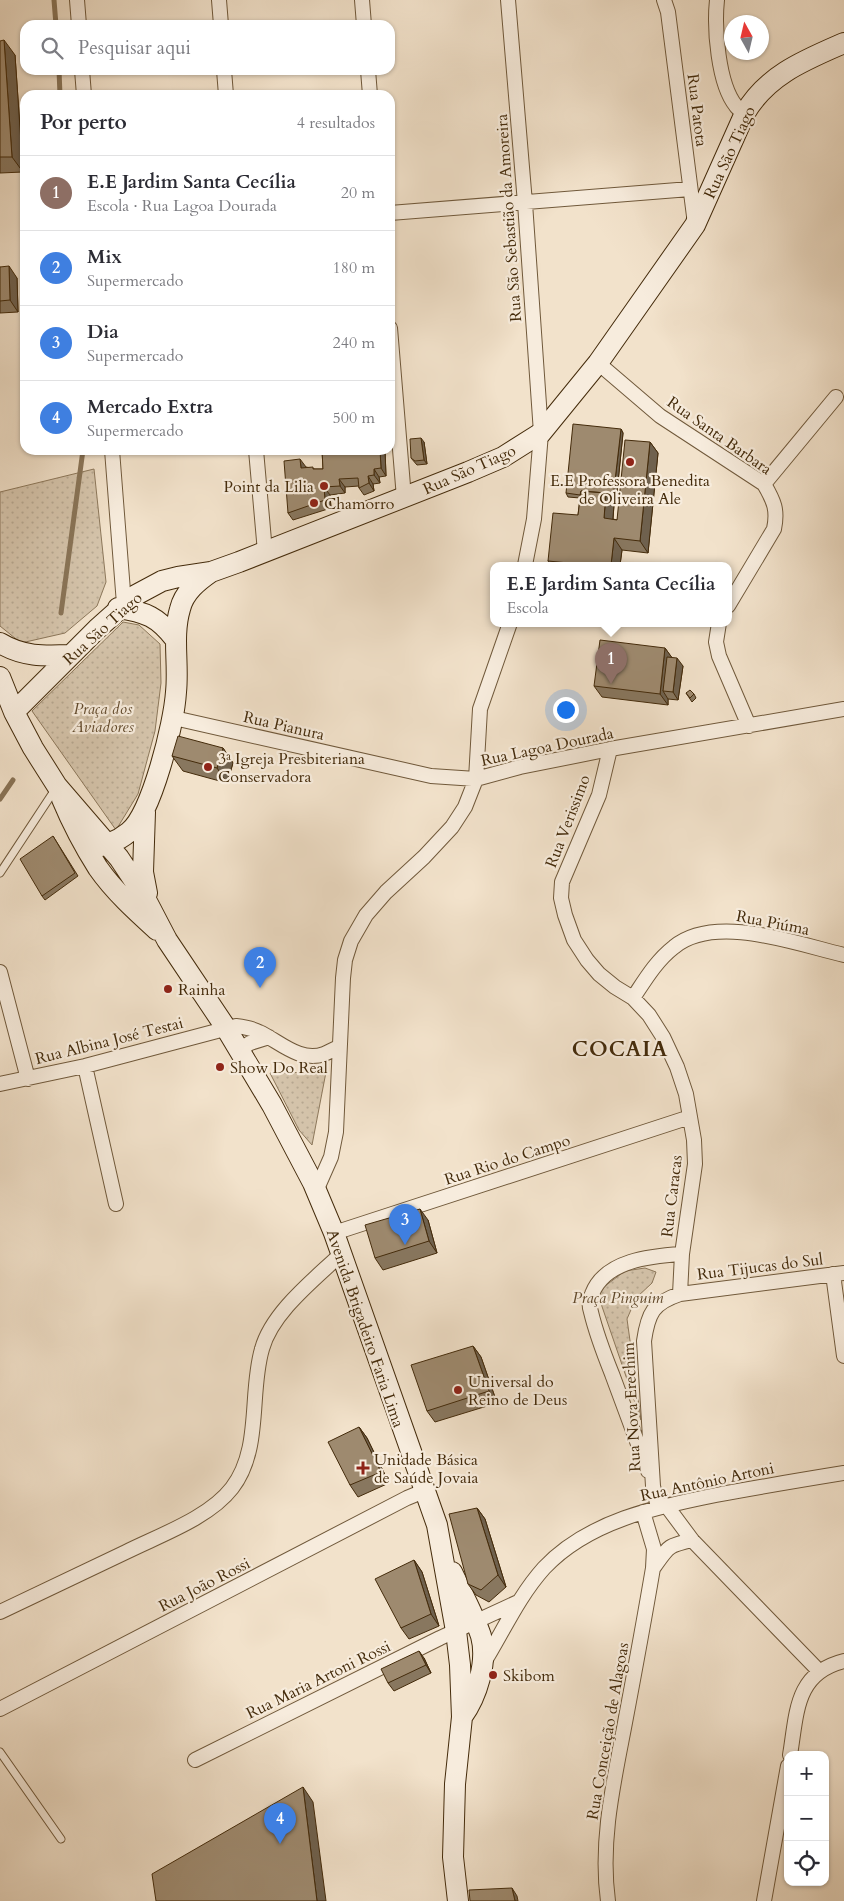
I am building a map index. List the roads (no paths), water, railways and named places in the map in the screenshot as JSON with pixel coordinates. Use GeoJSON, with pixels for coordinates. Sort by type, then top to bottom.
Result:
{"type":"FeatureCollection","features":[{"type":"Feature","properties":{"kind":"main road","name":"Rua São Tiago"},"geometry":{"type":"LineString","coordinates":[[14,712],[121,606],[147,588],[162,581],[178,577],[211,572],[404,498],[503,457],[540,433],[598,363],[695,225],[745,113],[753,100],[770,81],[800,62],[844,42]]}},
{"type":"Feature","properties":{"kind":"main road"},"geometry":{"type":"LineString","coordinates":[[150,907],[143,872],[145,812],[174,718],[177,691],[175,639],[180,607],[186,594],[197,582],[211,572]]}},
{"type":"Feature","properties":{"kind":"main road"},"geometry":{"type":"LineString","coordinates":[[121,606],[152,616],[164,625],[175,639]]}},
{"type":"Feature","properties":{"kind":"main road"},"geometry":{"type":"LineString","coordinates":[[0,643],[13,651],[34,656],[70,655]]}},
{"type":"Feature","properties":{"kind":"main road","name":"Avenida Brigadeiro Faria Lima"},"geometry":{"type":"LineString","coordinates":[[0,677],[14,712],[33,748],[57,786],[119,858],[168,940],[226,1028],[272,1105],[316,1191],[334,1233],[437,1525],[441,1546],[456,1631],[460,1666],[462,1717],[455,1784],[453,1857],[458,1901]]}},
{"type":"Feature","properties":{"kind":"main road","name":"Avenida Brigadeiro Faria Lima"},"geometry":{"type":"LineString","coordinates":[[57,786],[74,826],[99,868],[129,904],[168,940]]}},
{"type":"Feature","properties":{"kind":"main road"},"geometry":{"type":"LineString","coordinates":[[87,848],[108,844],[130,831],[145,812]]}},
{"type":"Feature","properties":{"kind":"main road"},"geometry":{"type":"LineString","coordinates":[[441,1546],[481,1636],[482,1655],[480,1669],[471,1704],[462,1717]]}},
{"type":"Feature","properties":{"kind":"street"},"geometry":{"type":"LineString","coordinates":[[77,0],[79,20]]}},
{"type":"Feature","properties":{"kind":"street"},"geometry":{"type":"LineString","coordinates":[[219,0],[221,20]]}},
{"type":"Feature","properties":{"kind":"street"},"geometry":{"type":"LineString","coordinates":[[362,0],[364,20]]}},
{"type":"Feature","properties":{"kind":"street","name":"Rua São Sebastião da Amoreira"},"geometry":{"type":"LineString","coordinates":[[508,0],[525,203],[540,433],[534,519],[526,562]]}},
{"type":"Feature","properties":{"kind":"street","name":"Rua Patota"},"geometry":{"type":"LineString","coordinates":[[664,0],[668,12],[695,225]]}},
{"type":"Feature","properties":{"kind":"street"},"geometry":{"type":"LineString","coordinates":[[717,0],[715,30],[719,58],[727,89],[736,106],[745,113]]}},
{"type":"Feature","properties":{"kind":"street"},"geometry":{"type":"LineString","coordinates":[[82,75],[84,90]]}},
{"type":"Feature","properties":{"kind":"street"},"geometry":{"type":"LineString","coordinates":[[224,75],[226,90]]}},
{"type":"Feature","properties":{"kind":"street"},"geometry":{"type":"LineString","coordinates":[[368,75],[370,90]]}},
{"type":"Feature","properties":{"kind":"street"},"geometry":{"type":"LineString","coordinates":[[395,213],[690,189]]}},
{"type":"Feature","properties":{"kind":"street","name":"Rua Santa Barbara"},"geometry":{"type":"LineString","coordinates":[[598,363],[660,416],[764,484],[771,496],[777,516],[774,529],[732,599]]}},
{"type":"Feature","properties":{"kind":"street"},"geometry":{"type":"LineString","coordinates":[[395,389],[404,498]]}},
{"type":"Feature","properties":{"kind":"street"},"geometry":{"type":"LineString","coordinates":[[764,484],[836,397]]}},
{"type":"Feature","properties":{"kind":"street"},"geometry":{"type":"LineString","coordinates":[[112,455],[121,606]]}},
{"type":"Feature","properties":{"kind":"street"},"geometry":{"type":"LineString","coordinates":[[256,455],[265,552]]}},
{"type":"Feature","properties":{"kind":"street"},"geometry":{"type":"LineString","coordinates":[[476,780],[480,709],[509,627]]}},
{"type":"Feature","properties":{"kind":"street"},"geometry":{"type":"LineString","coordinates":[[718,627],[716,642],[719,656],[749,726]]}},
{"type":"Feature","properties":{"kind":"street","name":"Rua Lagoa Dourada"},"geometry":{"type":"LineString","coordinates":[[316,1191],[331,1158],[336,1132],[343,978],[345,960],[351,941],[366,914],[452,827],[465,807],[476,780],[520,767],[610,749],[844,709]]}},
{"type":"Feature","properties":{"kind":"street","name":"Rua Pianura"},"geometry":{"type":"LineString","coordinates":[[174,718],[430,776],[476,780]]}},
{"type":"Feature","properties":{"kind":"street","name":"Rua Verissimo"},"geometry":{"type":"LineString","coordinates":[[610,749],[599,795],[562,882],[561,898],[565,916],[574,940],[587,960],[615,988],[633,998]]}},
{"type":"Feature","properties":{"kind":"street","name":"Rua Piúma"},"geometry":{"type":"LineString","coordinates":[[633,998],[652,969],[674,946],[693,936],[719,931],[753,933],[844,955]]}},
{"type":"Feature","properties":{"kind":"street"},"geometry":{"type":"LineString","coordinates":[[0,972],[28,1079]]}},
{"type":"Feature","properties":{"kind":"street","name":"Rua Caracas"},"geometry":{"type":"LineString","coordinates":[[633,998],[649,1015],[664,1037],[677,1067],[686,1094],[694,1140],[695,1164],[682,1254],[680,1294]]}},
{"type":"Feature","properties":{"kind":"street"},"geometry":{"type":"LineString","coordinates":[[226,1028],[236,1026],[247,1027],[258,1031],[286,1048],[310,1056],[323,1055],[339,1047]]}},
{"type":"Feature","properties":{"kind":"street","name":"Rua Albina José Testai"},"geometry":{"type":"LineString","coordinates":[[0,1084],[85,1066],[226,1028]]}},
{"type":"Feature","properties":{"kind":"street"},"geometry":{"type":"LineString","coordinates":[[239,1050],[250,1043],[269,1038]]}},
{"type":"Feature","properties":{"kind":"street"},"geometry":{"type":"LineString","coordinates":[[85,1066],[116,1204]]}},
{"type":"Feature","properties":{"kind":"street","name":"Rua Rio do Campo"},"geometry":{"type":"LineString","coordinates":[[334,1233],[690,1117]]}},
{"type":"Feature","properties":{"kind":"street"},"geometry":{"type":"LineString","coordinates":[[0,1612],[184,1524],[216,1504],[232,1487],[242,1470],[248,1452],[262,1348],[271,1327],[286,1308],[341,1254]]}},
{"type":"Feature","properties":{"kind":"street"},"geometry":{"type":"LineString","coordinates":[[653,1486],[602,1348],[589,1303],[596,1284],[616,1268],[656,1256],[682,1254]]}},
{"type":"Feature","properties":{"kind":"street"},"geometry":{"type":"LineString","coordinates":[[839,1274],[844,1356]]}},
{"type":"Feature","properties":{"kind":"street","name":"Rua Tijucas do Sul"},"geometry":{"type":"LineString","coordinates":[[680,1294],[839,1274]]}},
{"type":"Feature","properties":{"kind":"street","name":"Rua Nova Erechim"},"geometry":{"type":"LineString","coordinates":[[680,1294],[667,1298],[658,1305],[650,1313],[646,1324],[644,1341],[653,1486],[662,1506],[692,1540],[818,1671]]}},
{"type":"Feature","properties":{"kind":"street","name":"Rua Antônio Artoni"},"geometry":{"type":"LineString","coordinates":[[480,1669],[502,1635],[518,1602],[546,1567],[582,1538],[604,1527],[662,1506],[758,1487],[844,1473]]}},
{"type":"Feature","properties":{"kind":"street","name":"Rua João Rossi"},"geometry":{"type":"LineString","coordinates":[[0,1709],[407,1498],[424,1491]]}},
{"type":"Feature","properties":{"kind":"street","name":"Rua Conceição de Alagoas"},"geometry":{"type":"LineString","coordinates":[[608,1901],[605,1881],[610,1801],[654,1568],[654,1549],[644,1512]]}},
{"type":"Feature","properties":{"kind":"street","name":"Rua Conceição de Alagoas"},"geometry":{"type":"LineString","coordinates":[[654,1568],[672,1545],[692,1540]]}},
{"type":"Feature","properties":{"kind":"street","name":"Rua Antônio Artoni"},"geometry":{"type":"LineString","coordinates":[[456,1631],[518,1602]]}},
{"type":"Feature","properties":{"kind":"street","name":"Rua Maria Artoni Rossi"},"geometry":{"type":"LineString","coordinates":[[196,1760],[456,1631]]}},
{"type":"Feature","properties":{"kind":"street"},"geometry":{"type":"LineString","coordinates":[[791,1751],[803,1691],[818,1671],[834,1663],[844,1661]]}},
{"type":"Feature","properties":{"kind":"street"},"geometry":{"type":"LineString","coordinates":[[460,1666],[480,1669]]}},
{"type":"Feature","properties":{"kind":"street"},"geometry":{"type":"LineString","coordinates":[[764,1901],[784,1788]]}},
{"type":"Feature","properties":{"kind":"lane"},"geometry":{"type":"LineString","coordinates":[[0,872],[57,786]]}},
{"type":"Feature","properties":{"kind":"lane"},"geometry":{"type":"LineString","coordinates":[[0,1752],[61,1839]]}},
{"type":"Feature","properties":{"kind":"waterway"},"geometry":{"type":"LineString","coordinates":[[54,0],[56,20]]}},
{"type":"Feature","properties":{"kind":"waterway"},"geometry":{"type":"LineString","coordinates":[[59,75],[60,90]]}},
{"type":"Feature","properties":{"kind":"waterway"},"geometry":{"type":"LineString","coordinates":[[61,613],[82,455]]}},
{"type":"Feature","properties":{"kind":"waterway"},"geometry":{"type":"LineString","coordinates":[[0,799],[13,780]]}},
{"type":"Feature","properties":{"kind":"place","name":"E.E Professora Benedita de Oliveira Ale"},"geometry":{"type":"Point","coordinates":[630,462]}},
{"type":"Feature","properties":{"kind":"place","name":"Point da Lilia"},"geometry":{"type":"Point","coordinates":[324,486]}},
{"type":"Feature","properties":{"kind":"place","name":"Chamorro"},"geometry":{"type":"Point","coordinates":[314,503]}},
{"type":"Feature","properties":{"kind":"place","name":"E.E Jardim Santa Cecília"},"geometry":{"type":"Point","coordinates":[611,684]}},
{"type":"Feature","properties":{"kind":"place","name":"3ª Igreja Presbiteriana Conservadora"},"geometry":{"type":"Point","coordinates":[208,767]}},
{"type":"Feature","properties":{"kind":"place","name":"Mix"},"geometry":{"type":"Point","coordinates":[260,988]}},
{"type":"Feature","properties":{"kind":"place","name":"Rainha"},"geometry":{"type":"Point","coordinates":[168,989]}},
{"type":"Feature","properties":{"kind":"place","name":"Show Do Real"},"geometry":{"type":"Point","coordinates":[220,1067]}},
{"type":"Feature","properties":{"kind":"place","name":"Dia"},"geometry":{"type":"Point","coordinates":[405,1245]}},
{"type":"Feature","properties":{"kind":"place","name":"Universal do Reino de Deus"},"geometry":{"type":"Point","coordinates":[458,1390]}},
{"type":"Feature","properties":{"kind":"place","name":"Unidade Básica de Saúde Jovaia"},"geometry":{"type":"Point","coordinates":[363,1468]}},
{"type":"Feature","properties":{"kind":"place","name":"Skibom"},"geometry":{"type":"Point","coordinates":[493,1675]}},
{"type":"Feature","properties":{"kind":"place","name":"Mercado Extra"},"geometry":{"type":"Point","coordinates":[280,1844]}},
{"type":"Feature","properties":{"kind":"district","name":"COCAIA"},"geometry":{"type":"Point","coordinates":[620,1049]}},
{"type":"Feature","properties":{"kind":"park label","name":"Praça dos Aviadores"},"geometry":{"type":"Point","coordinates":[103,717]}},
{"type":"Feature","properties":{"kind":"park label","name":"Praça Pinguim"},"geometry":{"type":"Point","coordinates":[618,1297]}}]}
